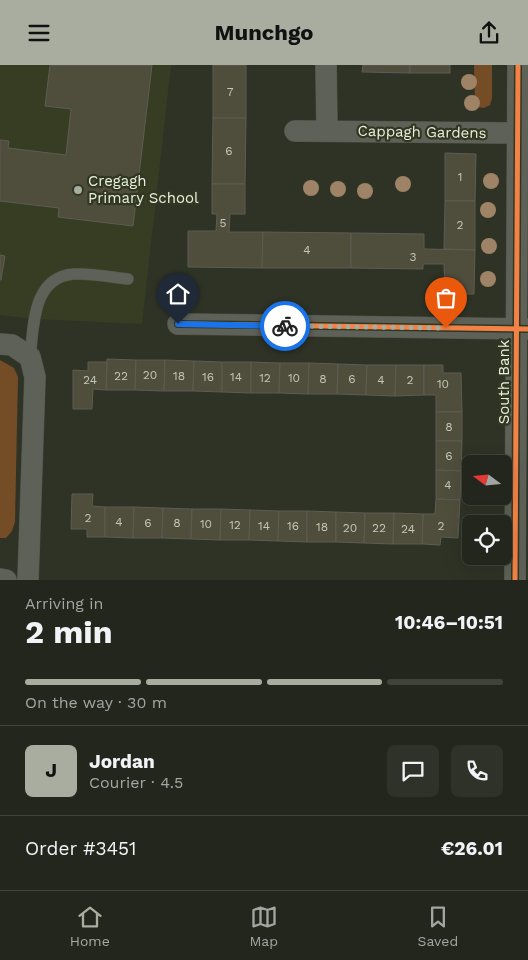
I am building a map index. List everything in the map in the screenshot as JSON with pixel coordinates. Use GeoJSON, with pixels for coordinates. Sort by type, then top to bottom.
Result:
{"type":"FeatureCollection","features":[{"type":"Feature","properties":{"kind":"street"},"geometry":{"type":"LineString","coordinates":[[326,65],[328,131]]}},
{"type":"Feature","properties":{"kind":"street","name":"South Bank"},"geometry":{"type":"LineString","coordinates":[[515,580],[523,329],[517,133],[521,67]]}},
{"type":"Feature","properties":{"kind":"street","name":"Cappagh Gardens"},"geometry":{"type":"LineString","coordinates":[[295,131],[517,133]]}},
{"type":"Feature","properties":{"kind":"street"},"geometry":{"type":"LineString","coordinates":[[178,324],[523,329]]}},
{"type":"Feature","properties":{"kind":"street"},"geometry":{"type":"LineString","coordinates":[[0,344],[12,345],[30,357],[35,377],[28,580]]}},
{"type":"Feature","properties":{"kind":"street"},"geometry":{"type":"LineString","coordinates":[[0,579],[6,580]]}},
{"type":"Feature","properties":{"kind":"lane"},"geometry":{"type":"LineString","coordinates":[[30,357],[40,294],[55,279],[73,274],[128,279]]}},
{"type":"Feature","properties":{"kind":"shaded area","name":"Cregagh Primary School"},"geometry":{"type":"Polygon","coordinates":[[[0,65],[171,65],[142,324],[35,319],[0,315],[0,65]]]}},
{"type":"Feature","properties":{"kind":"shaded area"},"geometry":{"type":"Polygon","coordinates":[[[474,65],[492,65],[492,98],[490,105],[484,108],[475,107],[474,65]]]}},
{"type":"Feature","properties":{"kind":"shaded area"},"geometry":{"type":"Polygon","coordinates":[[[0,360],[14,368],[18,377],[15,522],[12,531],[6,538],[0,538],[0,360]]]}},
{"type":"Feature","properties":{"kind":"building"},"geometry":{"type":"Polygon","coordinates":[[[50,65],[152,65],[133,226],[58,217],[59,208],[0,201],[0,140],[9,141],[8,148],[66,155],[71,109],[45,106],[50,65]]]}},
{"type":"Feature","properties":{"kind":"building"},"geometry":{"type":"Polygon","coordinates":[[[213,65],[246,65],[246,118],[213,118],[213,65]]]}},
{"type":"Feature","properties":{"kind":"building"},"geometry":{"type":"Polygon","coordinates":[[[363,65],[410,65],[410,73],[362,72],[363,65]]]}},
{"type":"Feature","properties":{"kind":"building"},"geometry":{"type":"Polygon","coordinates":[[[410,65],[450,65],[450,73],[410,73],[410,65]]]}},
{"type":"Feature","properties":{"kind":"building"},"geometry":{"type":"Polygon","coordinates":[[[213,118],[246,118],[245,184],[212,184],[213,118]]]}},
{"type":"Feature","properties":{"kind":"building"},"geometry":{"type":"Polygon","coordinates":[[[445,153],[476,154],[475,201],[445,201],[445,153]]]}},
{"type":"Feature","properties":{"kind":"building"},"geometry":{"type":"Polygon","coordinates":[[[212,184],[245,184],[245,214],[230,214],[229,232],[263,232],[262,268],[188,267],[188,231],[216,231],[217,214],[212,214],[212,184]]]}},
{"type":"Feature","properties":{"kind":"building"},"geometry":{"type":"Polygon","coordinates":[[[445,201],[475,201],[475,250],[444,249],[445,201]]]}},
{"type":"Feature","properties":{"kind":"building"},"geometry":{"type":"Polygon","coordinates":[[[263,232],[351,233],[351,268],[262,268],[263,232]]]}},
{"type":"Feature","properties":{"kind":"building"},"geometry":{"type":"Polygon","coordinates":[[[351,233],[424,234],[424,249],[475,250],[474,294],[445,294],[444,264],[423,264],[423,269],[351,268],[351,233]]]}},
{"type":"Feature","properties":{"kind":"building"},"geometry":{"type":"Polygon","coordinates":[[[0,255],[5,256],[1,280],[0,280],[0,255]]]}},
{"type":"Feature","properties":{"kind":"building"},"geometry":{"type":"Polygon","coordinates":[[[107,359],[136,360],[135,390],[106,390],[107,359]]]}},
{"type":"Feature","properties":{"kind":"building"},"geometry":{"type":"Polygon","coordinates":[[[136,360],[165,360],[164,391],[135,390],[136,360]]]}},
{"type":"Feature","properties":{"kind":"building"},"geometry":{"type":"Polygon","coordinates":[[[165,360],[194,361],[193,391],[164,391],[165,360]]]}},
{"type":"Feature","properties":{"kind":"building"},"geometry":{"type":"Polygon","coordinates":[[[194,361],[222,362],[222,392],[193,391],[194,361]]]}},
{"type":"Feature","properties":{"kind":"building"},"geometry":{"type":"Polygon","coordinates":[[[88,362],[107,362],[106,390],[93,389],[92,409],[73,409],[73,370],[88,371],[88,362]]]}},
{"type":"Feature","properties":{"kind":"building"},"geometry":{"type":"Polygon","coordinates":[[[222,362],[251,362],[251,393],[222,392],[222,362]]]}},
{"type":"Feature","properties":{"kind":"building"},"geometry":{"type":"Polygon","coordinates":[[[251,362],[280,363],[279,393],[251,393],[251,362]]]}},
{"type":"Feature","properties":{"kind":"building"},"geometry":{"type":"Polygon","coordinates":[[[280,363],[309,363],[308,394],[279,393],[280,363]]]}},
{"type":"Feature","properties":{"kind":"building"},"geometry":{"type":"Polygon","coordinates":[[[309,363],[338,364],[337,394],[308,394],[309,363]]]}},
{"type":"Feature","properties":{"kind":"building"},"geometry":{"type":"Polygon","coordinates":[[[338,364],[367,365],[366,395],[337,394],[338,364]]]}},
{"type":"Feature","properties":{"kind":"building"},"geometry":{"type":"Polygon","coordinates":[[[367,365],[396,365],[395,396],[366,395],[367,365]]]}},
{"type":"Feature","properties":{"kind":"building"},"geometry":{"type":"Polygon","coordinates":[[[396,365],[424,365],[424,395],[395,396],[396,365]]]}},
{"type":"Feature","properties":{"kind":"building"},"geometry":{"type":"Polygon","coordinates":[[[424,365],[443,365],[443,373],[461,373],[462,412],[436,412],[436,395],[424,395],[424,365]]]}},
{"type":"Feature","properties":{"kind":"building"},"geometry":{"type":"Polygon","coordinates":[[[436,412],[462,412],[462,441],[436,441],[436,412]]]}},
{"type":"Feature","properties":{"kind":"building"},"geometry":{"type":"Polygon","coordinates":[[[436,441],[462,441],[461,471],[436,470],[436,441]]]}},
{"type":"Feature","properties":{"kind":"building"},"geometry":{"type":"Polygon","coordinates":[[[436,470],[461,471],[460,500],[436,499],[436,470]]]}},
{"type":"Feature","properties":{"kind":"building"},"geometry":{"type":"Polygon","coordinates":[[[72,494],[93,494],[92,506],[105,507],[105,537],[87,537],[87,529],[71,529],[72,494]]]}},
{"type":"Feature","properties":{"kind":"building"},"geometry":{"type":"Polygon","coordinates":[[[436,499],[460,500],[458,538],[441,537],[440,545],[422,544],[423,514],[435,514],[436,499]]]}},
{"type":"Feature","properties":{"kind":"building"},"geometry":{"type":"Polygon","coordinates":[[[105,507],[134,507],[133,538],[105,537],[105,507]]]}},
{"type":"Feature","properties":{"kind":"building"},"geometry":{"type":"Polygon","coordinates":[[[134,507],[163,508],[162,538],[133,538],[134,507]]]}},
{"type":"Feature","properties":{"kind":"building"},"geometry":{"type":"Polygon","coordinates":[[[163,508],[192,509],[191,539],[162,538],[163,508]]]}},
{"type":"Feature","properties":{"kind":"building"},"geometry":{"type":"Polygon","coordinates":[[[192,509],[221,509],[220,540],[191,539],[192,509]]]}},
{"type":"Feature","properties":{"kind":"building"},"geometry":{"type":"Polygon","coordinates":[[[221,509],[250,510],[249,540],[220,540],[221,509]]]}},
{"type":"Feature","properties":{"kind":"building"},"geometry":{"type":"Polygon","coordinates":[[[250,510],[279,511],[278,541],[249,540],[250,510]]]}},
{"type":"Feature","properties":{"kind":"building"},"geometry":{"type":"Polygon","coordinates":[[[279,511],[307,511],[307,542],[278,541],[279,511]]]}},
{"type":"Feature","properties":{"kind":"building"},"geometry":{"type":"Polygon","coordinates":[[[307,511],[336,512],[336,542],[307,542],[307,511]]]}},
{"type":"Feature","properties":{"kind":"building"},"geometry":{"type":"Polygon","coordinates":[[[336,512],[365,513],[364,543],[336,542],[336,512]]]}},
{"type":"Feature","properties":{"kind":"building"},"geometry":{"type":"Polygon","coordinates":[[[365,513],[394,513],[393,544],[364,543],[365,513]]]}},
{"type":"Feature","properties":{"kind":"building"},"geometry":{"type":"Polygon","coordinates":[[[394,513],[423,514],[422,544],[393,544],[394,513]]]}},
{"type":"Feature","properties":{"kind":"cycle path"},"geometry":{"type":"LineString","coordinates":[[515,580],[518,65]]}},
{"type":"Feature","properties":{"kind":"cycle path"},"geometry":{"type":"LineString","coordinates":[[178,324],[528,329]]}},
{"type":"Feature","properties":{"kind":"way so far"},"geometry":{"type":"LineString","coordinates":[[285,326],[446,328]]}},
{"type":"Feature","properties":{"kind":"place","name":"Cregagh Primary School"},"geometry":{"type":"Point","coordinates":[78,190]}},
{"type":"Feature","properties":{"kind":"route"},"geometry":{"type":"LineString","coordinates":[[178,324],[285,326]]}}]}
